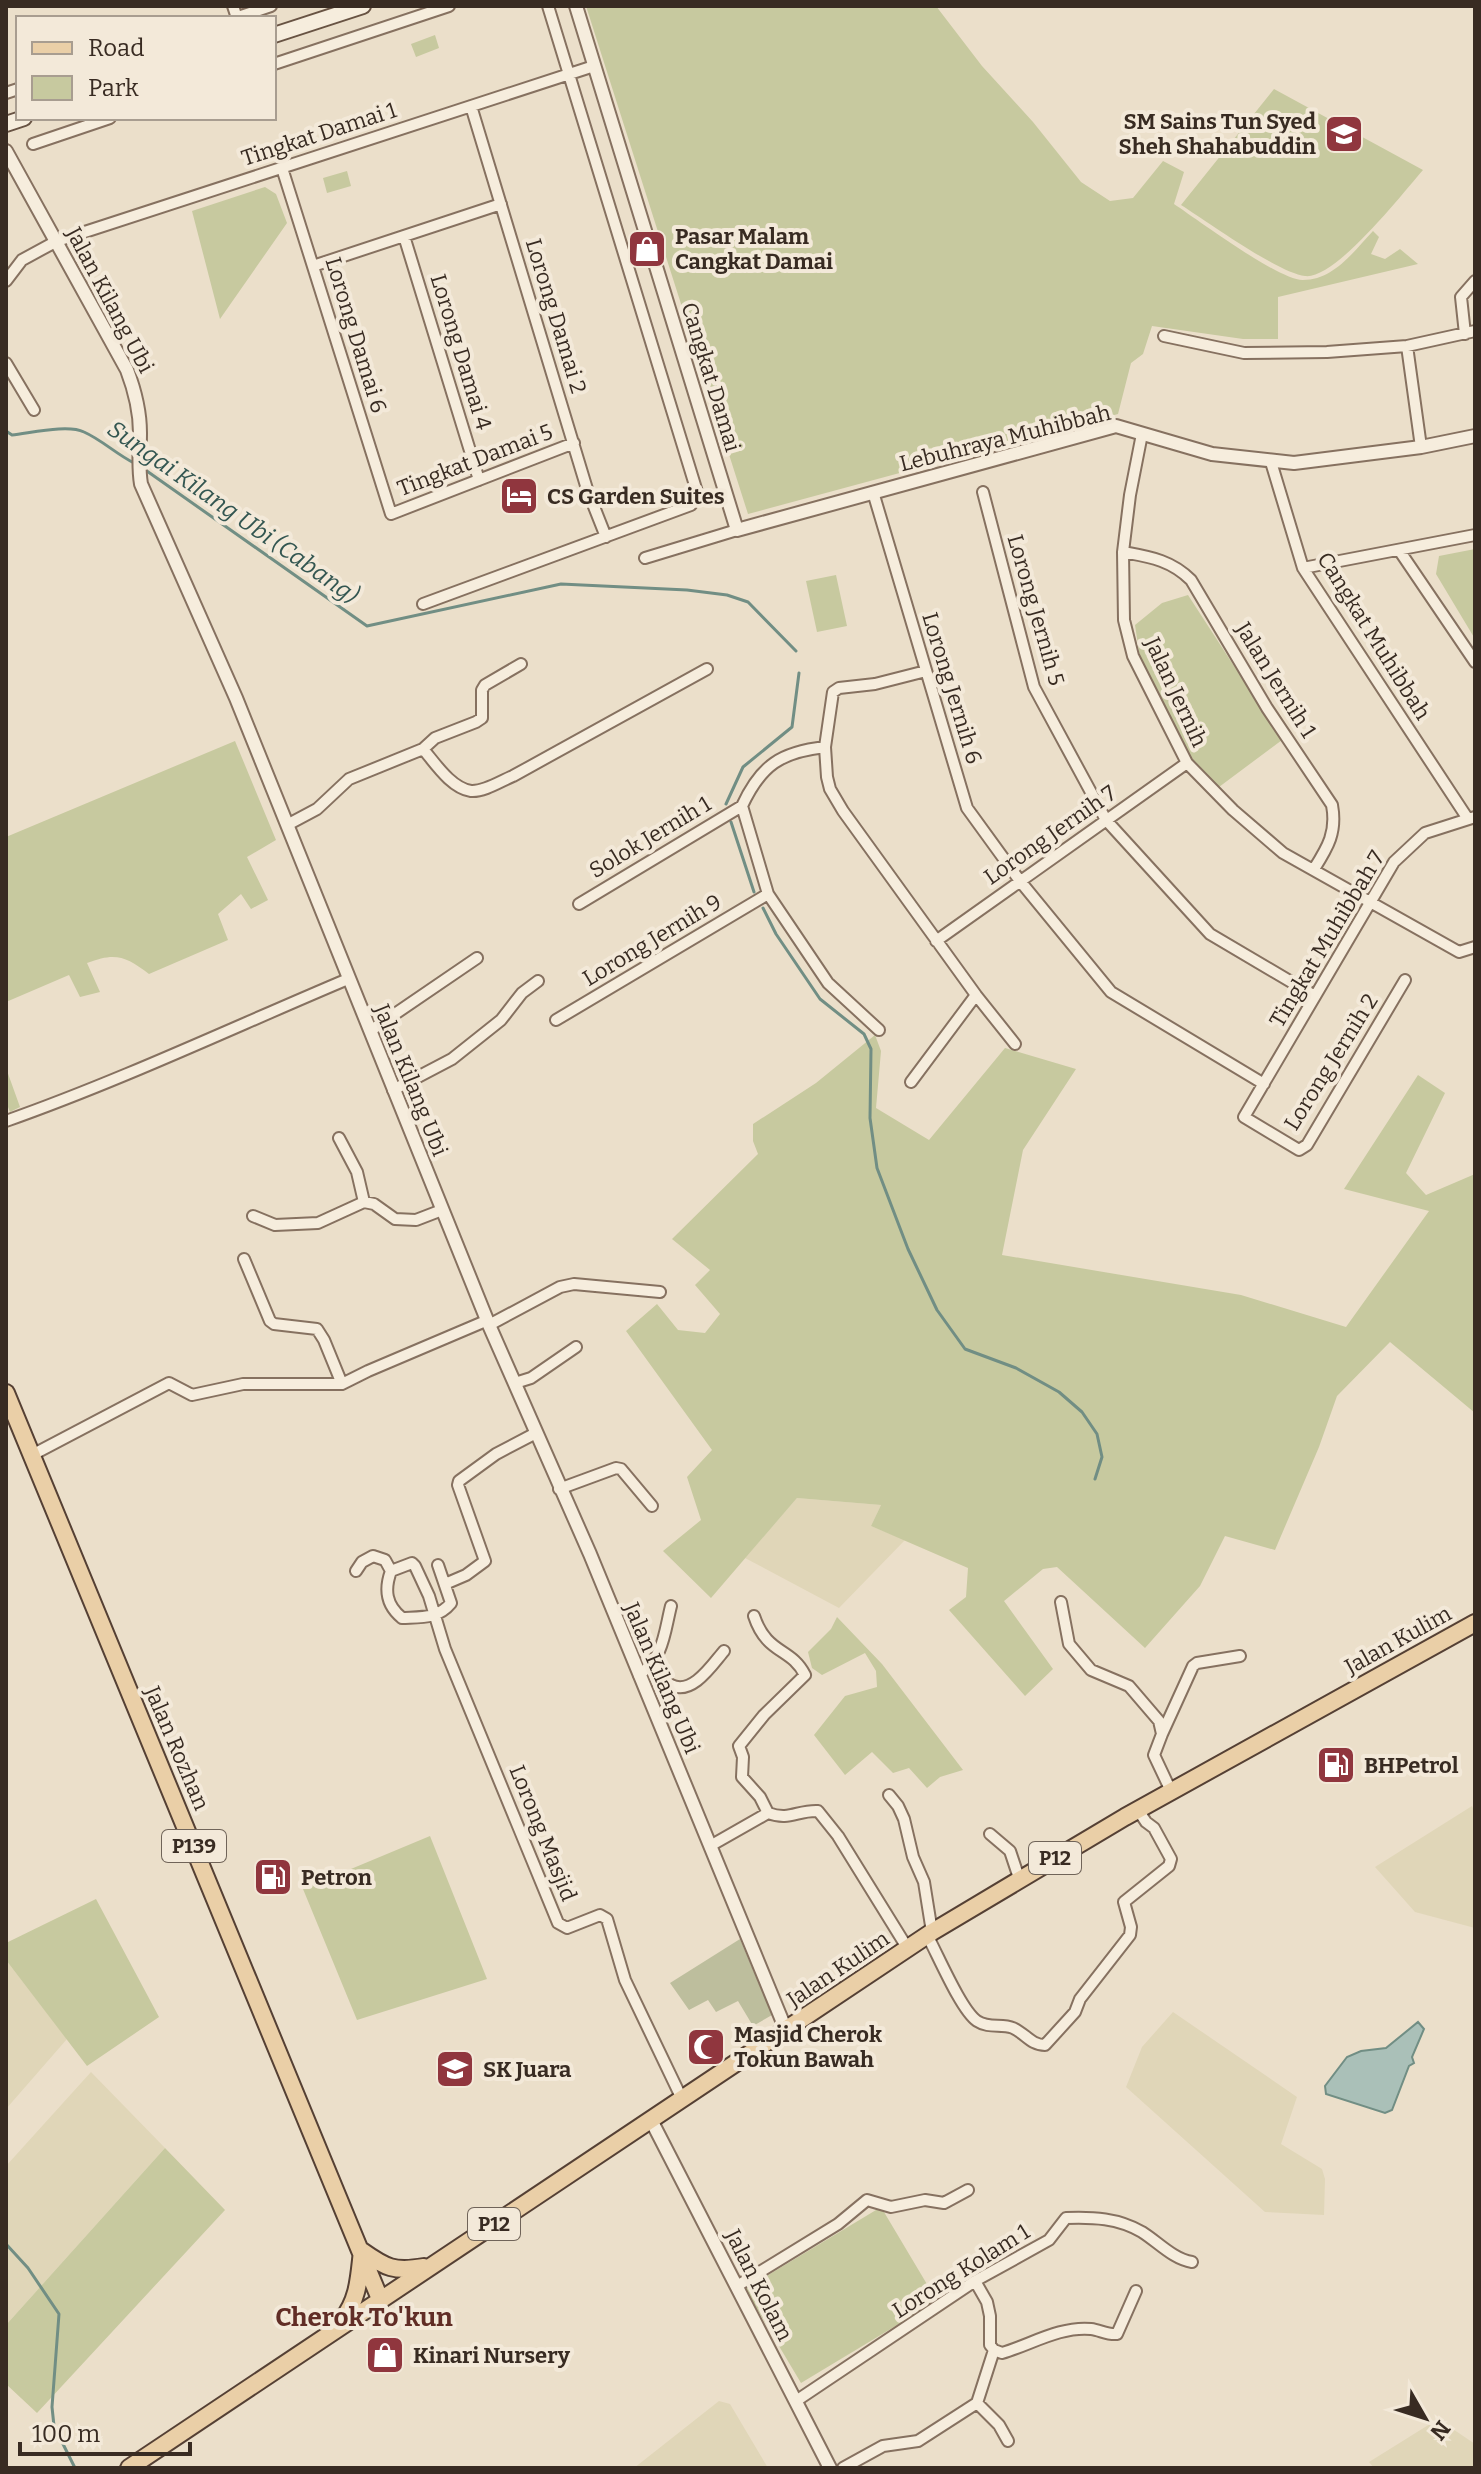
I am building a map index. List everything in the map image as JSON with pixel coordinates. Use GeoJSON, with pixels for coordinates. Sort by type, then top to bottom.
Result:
{"type":"FeatureCollection","features":[{"type":"Feature","properties":{"kind":"main road"},"geometry":{"type":"LineString","coordinates":[[276,34],[363,6]]}},
{"type":"Feature","properties":{"kind":"main road","name":"Jalan Rozhan"},"geometry":{"type":"LineString","coordinates":[[6,1393],[380,2299]]}},
{"type":"Feature","properties":{"kind":"main road","name":"Jalan Kulim"},"geometry":{"type":"LineString","coordinates":[[129,2468],[336,2327],[1019,1878],[1475,1623]]}},
{"type":"Feature","properties":{"kind":"main road"},"geometry":{"type":"LineString","coordinates":[[336,2327],[350,2310],[358,2289],[362,2251],[382,2265],[400,2271],[429,2266]]}},
{"type":"Feature","properties":{"kind":"street"},"geometry":{"type":"LineString","coordinates":[[242,16],[271,6]]}},
{"type":"Feature","properties":{"kind":"street"},"geometry":{"type":"LineString","coordinates":[[276,63],[449,6]]}},
{"type":"Feature","properties":{"kind":"street"},"geometry":{"type":"LineString","coordinates":[[423,604],[691,505],[698,495],[548,6]]}},
{"type":"Feature","properties":{"kind":"street","name":"Cangkat Damai"},"geometry":{"type":"LineString","coordinates":[[576,6],[737,530]]}},
{"type":"Feature","properties":{"kind":"street","name":"Tingkat Damai 1"},"geometry":{"type":"LineString","coordinates":[[6,281],[22,260],[57,241],[594,66]]}},
{"type":"Feature","properties":{"kind":"street","name":"Lorong Damai 2"},"geometry":{"type":"LineString","coordinates":[[471,106],[574,443],[606,537]]}},
{"type":"Feature","properties":{"kind":"street"},"geometry":{"type":"LineString","coordinates":[[33,144],[104,120]]}},
{"type":"Feature","properties":{"kind":"street","name":"Jalan Kilang Ubi"},"geometry":{"type":"LineString","coordinates":[[6,151],[135,389],[141,434],[137,465],[141,484],[236,698],[442,1210],[559,1489],[590,1554],[786,2030]]}},
{"type":"Feature","properties":{"kind":"street","name":"Lorong Damai 6"},"geometry":{"type":"LineString","coordinates":[[282,168],[391,514]]}},
{"type":"Feature","properties":{"kind":"street"},"geometry":{"type":"LineString","coordinates":[[313,266],[501,204]]}},
{"type":"Feature","properties":{"kind":"street","name":"Lorong Damai 4"},"geometry":{"type":"LineString","coordinates":[[404,236],[479,480]]}},
{"type":"Feature","properties":{"kind":"street"},"geometry":{"type":"LineString","coordinates":[[1164,336],[1244,353],[1327,352],[1407,346],[1470,332],[1461,297],[1475,281]]}},
{"type":"Feature","properties":{"kind":"street"},"geometry":{"type":"LineString","coordinates":[[1407,346],[1421,447]]}},
{"type":"Feature","properties":{"kind":"street"},"geometry":{"type":"LineString","coordinates":[[6,363],[34,410]]}},
{"type":"Feature","properties":{"kind":"street","name":"Lebuhraya Muhibbah"},"geometry":{"type":"LineString","coordinates":[[645,558],[1116,426],[1212,454],[1294,463],[1421,447],[1475,436]]}},
{"type":"Feature","properties":{"kind":"street","name":"Jalan Jernih"},"geometry":{"type":"LineString","coordinates":[[1142,434],[1123,552],[1124,620],[1133,656],[1187,763],[1233,810],[1283,853],[1459,952],[1475,947]]}},
{"type":"Feature","properties":{"kind":"street","name":"Tingkat Damai 5"},"geometry":{"type":"LineString","coordinates":[[391,514],[574,443]]}},
{"type":"Feature","properties":{"kind":"street","name":"Cangkat Muhibbah"},"geometry":{"type":"LineString","coordinates":[[1271,462],[1303,568],[1472,818]]}},
{"type":"Feature","properties":{"kind":"street","name":"Lorong Jernih 6"},"geometry":{"type":"LineString","coordinates":[[873,492],[967,808],[1020,881],[1111,992],[1264,1084]]}},
{"type":"Feature","properties":{"kind":"street","name":"Lorong Jernih 5"},"geometry":{"type":"LineString","coordinates":[[983,492],[1034,687],[1106,820],[1210,934],[1315,996]]}},
{"type":"Feature","properties":{"kind":"street"},"geometry":{"type":"LineString","coordinates":[[1303,568],[1475,535]]}},
{"type":"Feature","properties":{"kind":"street"},"geometry":{"type":"LineString","coordinates":[[1399,550],[1475,662]]}},
{"type":"Feature","properties":{"kind":"street","name":"Jalan Jernih 1"},"geometry":{"type":"LineString","coordinates":[[1123,552],[1164,560],[1178,567],[1191,580],[1267,708],[1332,805],[1335,821],[1333,837],[1314,869]]}},
{"type":"Feature","properties":{"kind":"street"},"geometry":{"type":"LineString","coordinates":[[287,825],[317,809],[349,779],[423,749],[435,738],[482,718],[482,690],[485,685],[521,664]]}},
{"type":"Feature","properties":{"kind":"street"},"geometry":{"type":"LineString","coordinates":[[423,749],[457,785],[471,791],[482,789],[513,776],[707,669]]}},
{"type":"Feature","properties":{"kind":"street"},"geometry":{"type":"LineString","coordinates":[[926,671],[875,684],[839,688],[833,692],[825,747],[830,789],[936,941],[1015,1044]]}},
{"type":"Feature","properties":{"kind":"street"},"geometry":{"type":"LineString","coordinates":[[825,747],[804,749],[778,759],[763,771],[742,806],[768,894],[828,983],[879,1030]]}},
{"type":"Feature","properties":{"kind":"street","name":"Lorong Jernih 7"},"geometry":{"type":"LineString","coordinates":[[936,941],[1187,763]]}},
{"type":"Feature","properties":{"kind":"street","name":"Solok Jernih 1"},"geometry":{"type":"LineString","coordinates":[[579,904],[742,806]]}},
{"type":"Feature","properties":{"kind":"street","name":"Tingkat Muhibbah 7"},"geometry":{"type":"LineString","coordinates":[[1244,1117],[1394,862],[1425,833],[1472,818]]}},
{"type":"Feature","properties":{"kind":"street","name":"Lorong Jernih 9"},"geometry":{"type":"LineString","coordinates":[[556,1020],[768,894]]}},
{"type":"Feature","properties":{"kind":"street"},"geometry":{"type":"LineString","coordinates":[[370,1031],[477,958]]}},
{"type":"Feature","properties":{"kind":"street"},"geometry":{"type":"LineString","coordinates":[[6,1121],[122,1078],[181,1049],[348,979]]}},
{"type":"Feature","properties":{"kind":"street","name":"Lorong Jernih 2"},"geometry":{"type":"LineString","coordinates":[[1244,1117],[1299,1150],[1307,1145],[1405,980]]}},
{"type":"Feature","properties":{"kind":"street"},"geometry":{"type":"LineString","coordinates":[[393,1090],[452,1059],[501,1020],[522,993],[538,981]]}},
{"type":"Feature","properties":{"kind":"street"},"geometry":{"type":"LineString","coordinates":[[911,1082],[976,995]]}},
{"type":"Feature","properties":{"kind":"street"},"geometry":{"type":"LineString","coordinates":[[339,1138],[357,1172],[364,1202]]}},
{"type":"Feature","properties":{"kind":"street"},"geometry":{"type":"LineString","coordinates":[[253,1216],[275,1225],[318,1223],[364,1202],[374,1204],[395,1219],[416,1220],[442,1210]]}},
{"type":"Feature","properties":{"kind":"street"},"geometry":{"type":"LineString","coordinates":[[244,1259],[270,1321],[317,1329],[342,1384]]}},
{"type":"Feature","properties":{"kind":"street"},"geometry":{"type":"LineString","coordinates":[[32,1455],[169,1383],[192,1395],[243,1384],[342,1384],[489,1322],[560,1287],[574,1284],[660,1292]]}},
{"type":"Feature","properties":{"kind":"street"},"geometry":{"type":"LineString","coordinates":[[515,1383],[531,1378],[576,1347]]}},
{"type":"Feature","properties":{"kind":"street"},"geometry":{"type":"LineString","coordinates":[[445,1584],[466,1575],[485,1561],[459,1481],[496,1454],[536,1433]]}},
{"type":"Feature","properties":{"kind":"street"},"geometry":{"type":"LineString","coordinates":[[559,1489],[616,1468],[621,1469],[652,1506]]}},
{"type":"Feature","properties":{"kind":"street"},"geometry":{"type":"LineString","coordinates":[[356,1571],[362,1562],[378,1556],[385,1560],[391,1571]]}},
{"type":"Feature","properties":{"kind":"street"},"geometry":{"type":"LineString","coordinates":[[434,1616],[429,1596],[412,1563],[391,1571],[385,1585],[402,1618],[434,1616],[443,1613],[451,1603],[438,1565]]}},
{"type":"Feature","properties":{"kind":"street"},"geometry":{"type":"LineString","coordinates":[[1061,1602],[1069,1644],[1091,1670],[1129,1686],[1159,1721],[1162,1734]]}},
{"type":"Feature","properties":{"kind":"street"},"geometry":{"type":"LineString","coordinates":[[639,1675],[659,1656],[671,1606]]}},
{"type":"Feature","properties":{"kind":"street","name":"Lorong Masjid"},"geometry":{"type":"LineString","coordinates":[[434,1616],[558,1923],[567,1928],[600,1915],[607,1919],[625,1980],[682,2099]]}},
{"type":"Feature","properties":{"kind":"street"},"geometry":{"type":"LineString","coordinates":[[754,1616],[759,1632],[770,1645],[799,1664],[805,1675],[764,1715],[739,1746],[743,1757],[742,1777],[760,1797],[768,1813],[781,1817],[818,1811],[838,1836],[908,1949]]}},
{"type":"Feature","properties":{"kind":"street"},"geometry":{"type":"LineString","coordinates":[[651,1666],[670,1684],[680,1688],[694,1683],[724,1651]]}},
{"type":"Feature","properties":{"kind":"street"},"geometry":{"type":"LineString","coordinates":[[1171,1791],[1154,1755],[1193,1666],[1240,1656]]}},
{"type":"Feature","properties":{"kind":"street"},"geometry":{"type":"LineString","coordinates":[[889,1795],[904,1819],[913,1857],[924,1882],[930,1934],[962,2003],[975,2020],[988,2027],[1012,2027],[1036,2045],[1045,2045],[1075,2012],[1080,1999],[1130,1935],[1131,1927],[1124,1902],[1169,1866],[1171,1859],[1154,1828],[1138,1810]]}},
{"type":"Feature","properties":{"kind":"street"},"geometry":{"type":"LineString","coordinates":[[710,1846],[768,1813]]}},
{"type":"Feature","properties":{"kind":"street"},"geometry":{"type":"LineString","coordinates":[[990,1834],[1010,1851],[1019,1878]]}},
{"type":"Feature","properties":{"kind":"street","name":"Jalan Kolam"},"geometry":{"type":"LineString","coordinates":[[651,2120],[830,2468]]}},
{"type":"Feature","properties":{"kind":"street"},"geometry":{"type":"LineString","coordinates":[[737,2286],[838,2224],[867,2200],[891,2207],[925,2200],[944,2203],[968,2190]]}},
{"type":"Feature","properties":{"kind":"street","name":"Lorong Kolam 1"},"geometry":{"type":"LineString","coordinates":[[796,2401],[975,2281],[1049,2240],[1066,2218],[1111,2220],[1140,2231],[1185,2261],[1192,2262]]}},
{"type":"Feature","properties":{"kind":"street"},"geometry":{"type":"LineString","coordinates":[[975,2281],[987,2302],[990,2345],[1002,2353],[1030,2340],[1074,2330],[1092,2329],[1117,2334],[1136,2291]]}},
{"type":"Feature","properties":{"kind":"street"},"geometry":{"type":"LineString","coordinates":[[843,2468],[883,2446],[918,2441],[977,2403],[994,2350]]}},
{"type":"Feature","properties":{"kind":"street"},"geometry":{"type":"LineString","coordinates":[[977,2403],[999,2425],[1008,2441]]}},
{"type":"Feature","properties":{"kind":"shaded area"},"geometry":{"type":"Polygon","coordinates":[[[797,1498],[881,1505],[871,1526],[905,1540],[839,1608],[745,1558],[797,1498]]]}},
{"type":"Feature","properties":{"kind":"shaded area"},"geometry":{"type":"Polygon","coordinates":[[[1472,1806],[1475,1813],[1475,1928],[1415,1912],[1375,1867],[1472,1806]]]}},
{"type":"Feature","properties":{"kind":"shaded area"},"geometry":{"type":"Polygon","coordinates":[[[6,1960],[67,2039],[6,2109],[6,1960]]]}},
{"type":"Feature","properties":{"kind":"shaded area"},"geometry":{"type":"Polygon","coordinates":[[[1173,2012],[1297,2097],[1281,2144],[1322,2169],[1325,2179],[1324,2215],[1265,2212],[1126,2087],[1142,2047],[1173,2012]]]}},
{"type":"Feature","properties":{"kind":"shaded area"},"geometry":{"type":"Polygon","coordinates":[[[91,2072],[165,2148],[6,2325],[6,2166],[91,2072]]]}},
{"type":"Feature","properties":{"kind":"shaded area"},"geometry":{"type":"Polygon","coordinates":[[[719,2401],[730,2404],[768,2468],[634,2468],[719,2401]]]}},
{"type":"Feature","properties":{"kind":"shaded area"},"geometry":{"type":"Polygon","coordinates":[[[1438,2419],[1475,2444],[1475,2468],[1374,2468],[1369,2462],[1438,2419]]]}},
{"type":"Feature","properties":{"kind":"green space"},"geometry":{"type":"Polygon","coordinates":[[[586,6],[936,6],[982,66],[1033,122],[1081,182],[1110,201],[1133,198],[1163,161],[1184,172],[1174,204],[1258,261],[1292,278],[1314,279],[1334,270],[1373,231],[1379,237],[1371,254],[1385,259],[1400,249],[1418,264],[1278,297],[1278,339],[1243,339],[1152,326],[1143,354],[1131,363],[1118,414],[748,514],[586,6]]]}},
{"type":"Feature","properties":{"kind":"green space"},"geometry":{"type":"Polygon","coordinates":[[[435,35],[439,48],[416,57],[411,44],[435,35]]]}},
{"type":"Feature","properties":{"kind":"green space"},"geometry":{"type":"Polygon","coordinates":[[[1274,89],[1423,170],[1350,251],[1318,274],[1305,276],[1278,266],[1181,205],[1274,89]]]}},
{"type":"Feature","properties":{"kind":"green space"},"geometry":{"type":"Polygon","coordinates":[[[347,171],[351,186],[327,193],[323,178],[347,171]]]}},
{"type":"Feature","properties":{"kind":"green space"},"geometry":{"type":"Polygon","coordinates":[[[265,187],[276,194],[287,223],[220,319],[192,211],[265,187]]]}},
{"type":"Feature","properties":{"kind":"green space"},"geometry":{"type":"Polygon","coordinates":[[[1475,549],[1475,639],[1436,574],[1439,556],[1475,549]]]}},
{"type":"Feature","properties":{"kind":"green space"},"geometry":{"type":"Polygon","coordinates":[[[836,575],[847,626],[817,632],[806,581],[836,575]]]}},
{"type":"Feature","properties":{"kind":"green space"},"geometry":{"type":"Polygon","coordinates":[[[1188,595],[1282,740],[1219,787],[1194,762],[1140,658],[1135,625],[1162,603],[1188,595]]]}},
{"type":"Feature","properties":{"kind":"green space"},"geometry":{"type":"Polygon","coordinates":[[[235,741],[276,840],[247,857],[268,900],[251,909],[241,894],[218,914],[228,940],[149,974],[127,960],[105,958],[87,963],[100,992],[80,997],[69,975],[6,1002],[6,837],[235,741]]]}},
{"type":"Feature","properties":{"kind":"green space"},"geometry":{"type":"Polygon","coordinates":[[[875,1035],[881,1051],[876,1108],[929,1140],[1005,1048],[1076,1069],[1023,1150],[1002,1255],[1241,1295],[1346,1327],[1429,1211],[1344,1189],[1418,1075],[1445,1093],[1406,1173],[1426,1195],[1475,1174],[1475,1413],[1390,1342],[1337,1396],[1275,1550],[1225,1536],[1200,1586],[1145,1648],[1057,1567],[1043,1569],[1004,1601],[1053,1669],[1025,1696],[949,1610],[966,1597],[968,1568],[871,1526],[881,1505],[797,1498],[711,1598],[663,1551],[701,1520],[687,1477],[712,1450],[626,1331],[657,1304],[678,1330],[705,1333],[720,1314],[695,1285],[710,1270],[672,1239],[758,1154],[753,1141],[753,1124],[816,1083],[875,1035]]]}},
{"type":"Feature","properties":{"kind":"green space"},"geometry":{"type":"Polygon","coordinates":[[[6,1068],[20,1107],[10,1112],[6,1102],[6,1068]]]}},
{"type":"Feature","properties":{"kind":"green space"},"geometry":{"type":"Polygon","coordinates":[[[837,1617],[882,1664],[963,1770],[940,1777],[927,1788],[909,1768],[893,1773],[872,1752],[845,1775],[814,1735],[845,1696],[877,1687],[876,1671],[865,1653],[822,1675],[812,1668],[808,1652],[831,1629],[837,1617]]]}},
{"type":"Feature","properties":{"kind":"green space"},"geometry":{"type":"Polygon","coordinates":[[[430,1836],[487,1979],[357,2020],[303,1889],[430,1836]]]}},
{"type":"Feature","properties":{"kind":"green space"},"geometry":{"type":"Polygon","coordinates":[[[96,1899],[159,2017],[87,2066],[6,1960],[6,1943],[96,1899]]]}},
{"type":"Feature","properties":{"kind":"green space"},"geometry":{"type":"Polygon","coordinates":[[[740,1939],[772,2015],[753,2026],[738,2001],[716,2012],[708,2000],[689,2010],[670,1983],[740,1939]]]}},
{"type":"Feature","properties":{"kind":"green space"},"geometry":{"type":"Polygon","coordinates":[[[165,2148],[225,2210],[37,2413],[6,2384],[6,2325],[165,2148]]]}},
{"type":"Feature","properties":{"kind":"green space"},"geometry":{"type":"Polygon","coordinates":[[[881,2207],[937,2301],[801,2383],[745,2289],[881,2207]]]}},
{"type":"Feature","properties":{"kind":"water"},"geometry":{"type":"Polygon","coordinates":[[[1418,2022],[1424,2029],[1412,2057],[1414,2063],[1409,2066],[1392,2110],[1385,2113],[1326,2094],[1325,2086],[1347,2057],[1361,2051],[1386,2048],[1418,2022]]]}},
{"type":"Feature","properties":{"kind":"waterway","name":"Sungai Kilang Ubi (Cabang)"},"geometry":{"type":"LineString","coordinates":[[6,431],[12,435],[77,430],[91,435],[134,463]]}},
{"type":"Feature","properties":{"kind":"waterway","name":"Sungai Kilang Ubi (Cabang)"},"geometry":{"type":"LineString","coordinates":[[144,469],[367,626],[561,584],[687,590],[727,595],[748,602],[796,651]]}},
{"type":"Feature","properties":{"kind":"waterway","name":"Sungai Kilang Ubi (Cabang)"},"geometry":{"type":"LineString","coordinates":[[726,804],[743,767],[792,727],[799,673]]}},
{"type":"Feature","properties":{"kind":"waterway","name":"Sungai Kilang Ubi (Cabang)"},"geometry":{"type":"LineString","coordinates":[[731,822],[754,892]]}},
{"type":"Feature","properties":{"kind":"waterway","name":"Sungai Kilang Ubi (Cabang)"},"geometry":{"type":"LineString","coordinates":[[763,908],[776,934],[820,999],[864,1034],[871,1049],[870,1118],[877,1168],[908,1249],[937,1310],[965,1349],[1016,1368],[1059,1392],[1082,1412],[1097,1434],[1102,1457],[1095,1479]]}},
{"type":"Feature","properties":{"kind":"waterway"},"geometry":{"type":"LineString","coordinates":[[6,2244],[28,2268],[59,2314],[52,2407],[54,2426],[75,2468]]}},
{"type":"Feature","properties":{"kind":"place","name":"SM Sains Tun Syed Sheh Shahabuddin"},"geometry":{"type":"Point","coordinates":[1344,134]}},
{"type":"Feature","properties":{"kind":"place","name":"Pasar Malam Cangkat Damai"},"geometry":{"type":"Point","coordinates":[647,249]}},
{"type":"Feature","properties":{"kind":"place","name":"CS Garden Suites"},"geometry":{"type":"Point","coordinates":[519,496]}},
{"type":"Feature","properties":{"kind":"place","name":"BHPetrol"},"geometry":{"type":"Point","coordinates":[1336,1765]}},
{"type":"Feature","properties":{"kind":"place","name":"Petron"},"geometry":{"type":"Point","coordinates":[273,1877]}},
{"type":"Feature","properties":{"kind":"place","name":"Masjid Cherok Tokun Bawah"},"geometry":{"type":"Point","coordinates":[706,2047]}},
{"type":"Feature","properties":{"kind":"place","name":"SK Juara"},"geometry":{"type":"Point","coordinates":[455,2069]}},
{"type":"Feature","properties":{"kind":"place","name":"Kinari Nursery"},"geometry":{"type":"Point","coordinates":[385,2355]}},
{"type":"Feature","properties":{"kind":"district","name":"Cherok To'kun"},"geometry":{"type":"Point","coordinates":[364,2317]}}]}
